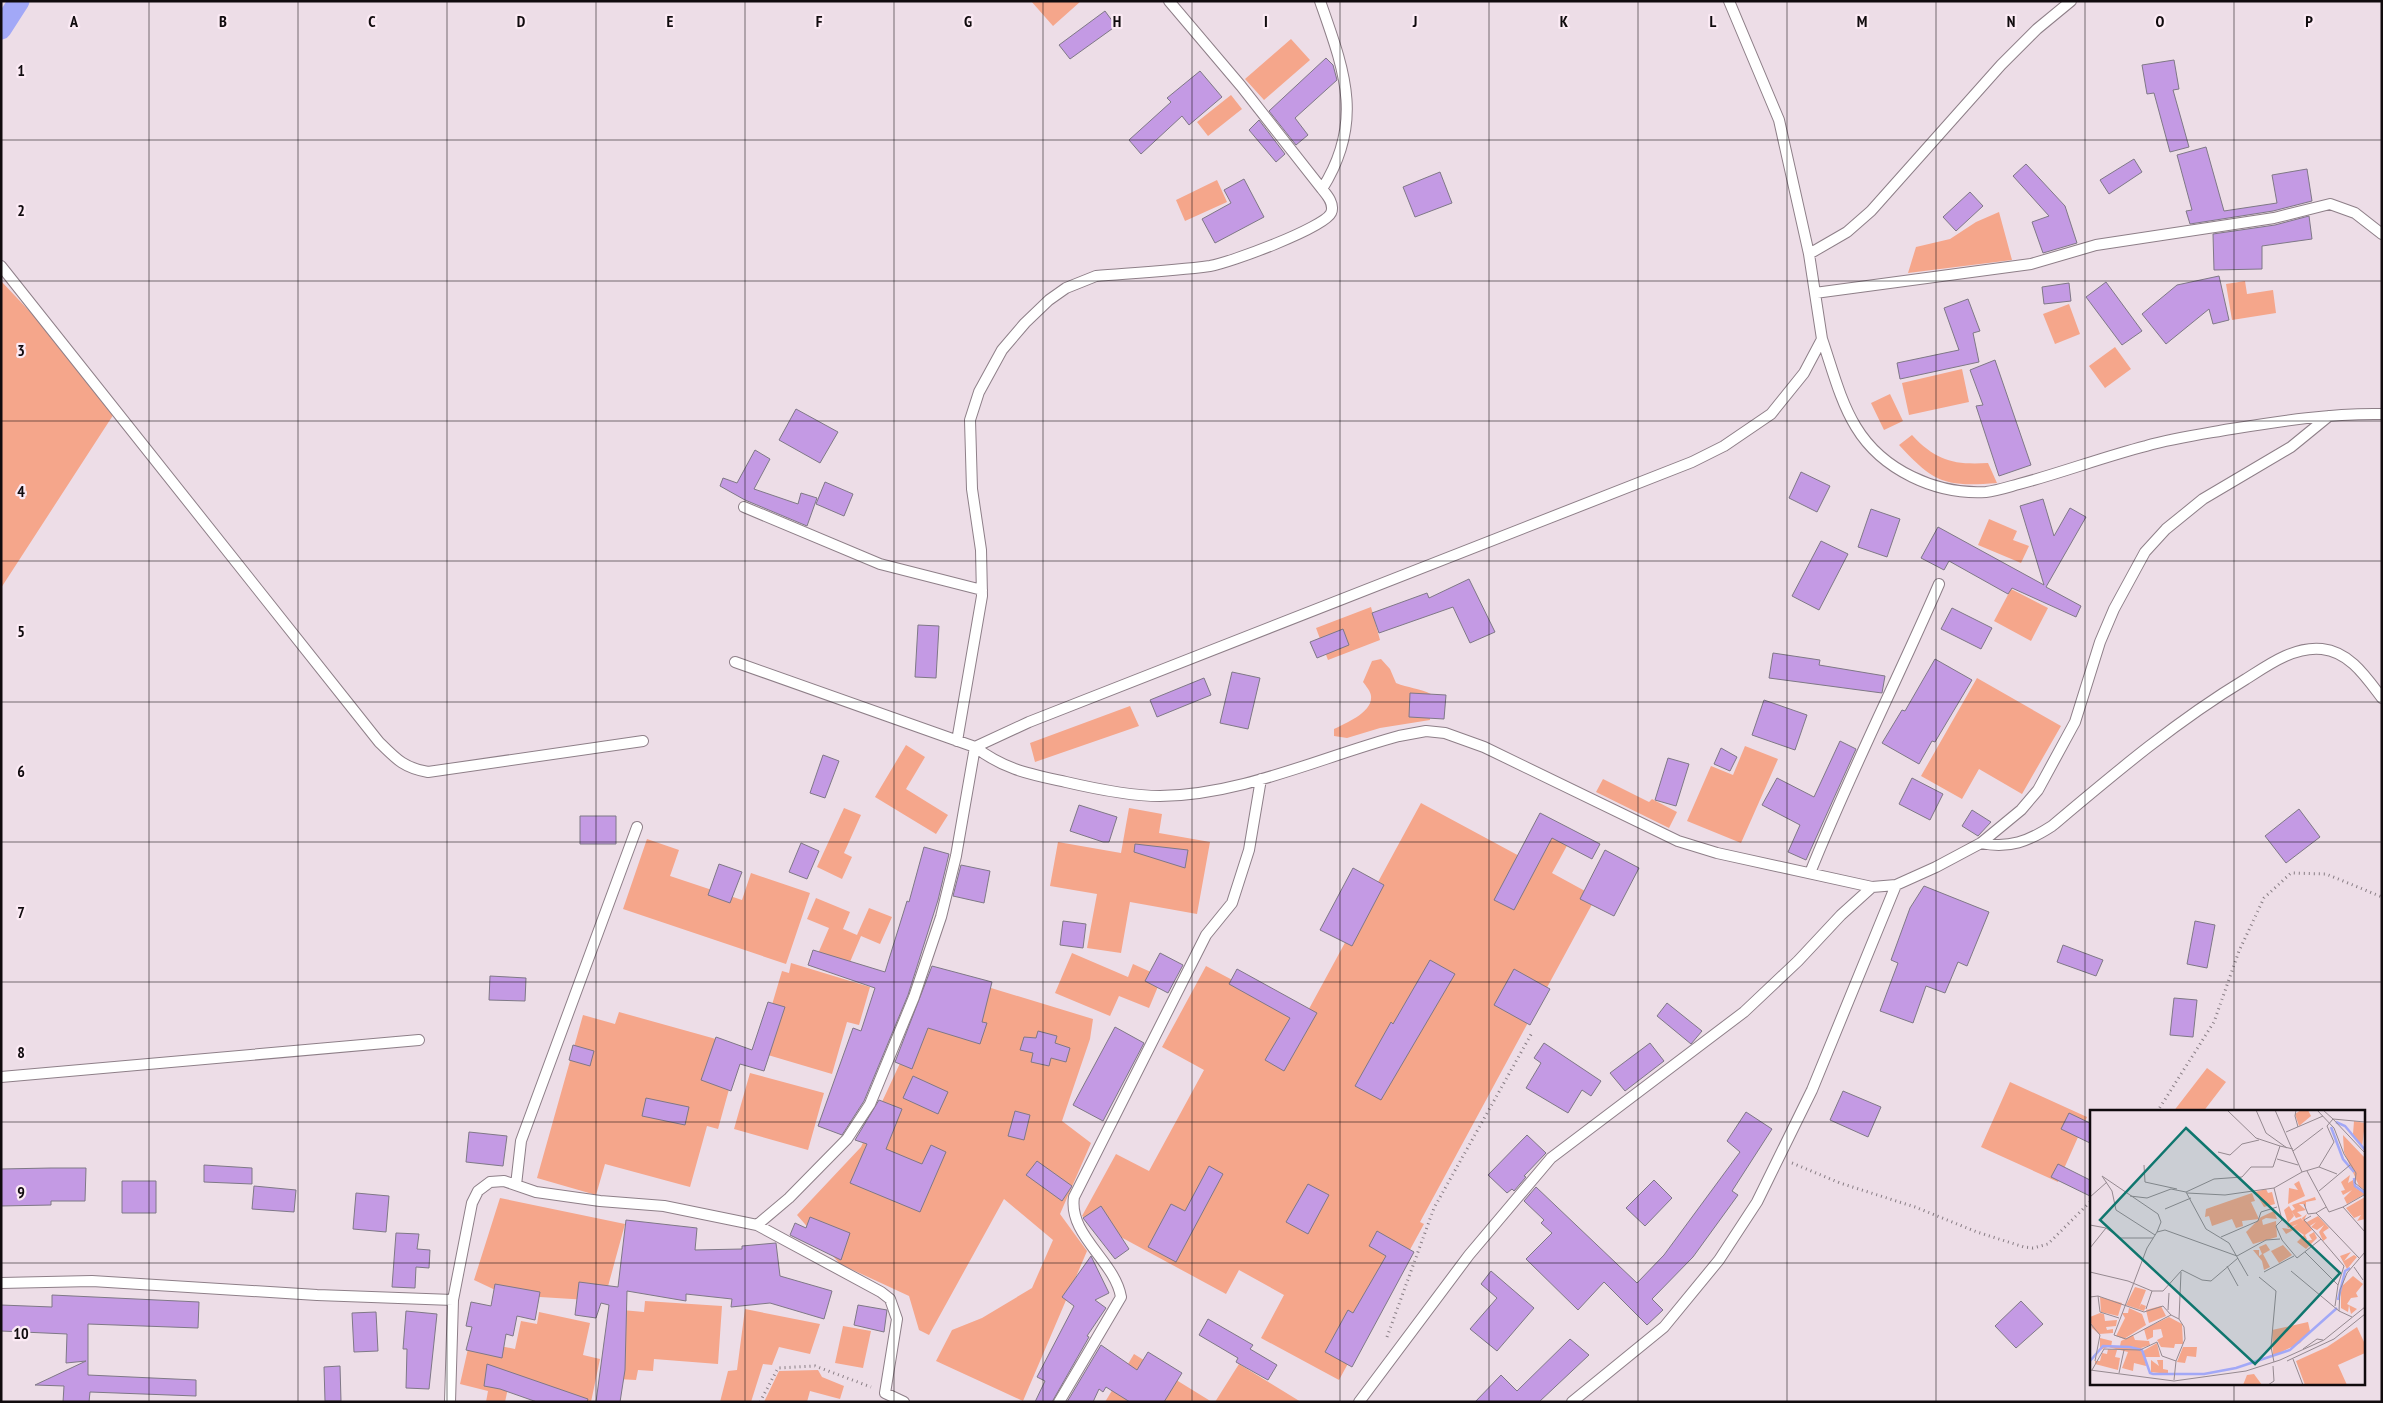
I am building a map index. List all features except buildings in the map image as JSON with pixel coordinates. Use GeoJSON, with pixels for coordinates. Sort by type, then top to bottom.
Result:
{"type":"FeatureCollection","features":[{"type":"Feature","properties":{"kind":"lane"},"geometry":{"type":"LineString","coordinates":[[957,742],[977,633],[982,590],[981,550],[972,489],[970,420],[979,392],[1002,350],[1049,300],[1079,281],[1096,276],[1212,266],[1254,252],[1300,233],[1332,212],[1330,198],[1241,86],[1169,1]]}},
{"type":"Feature","properties":{"kind":"lane"},"geometry":{"type":"LineString","coordinates":[[1320,1],[1345,76],[1347,124],[1340,157],[1322,189]]}},
{"type":"Feature","properties":{"kind":"lane"},"geometry":{"type":"LineString","coordinates":[[1729,1],[1779,120],[1809,254],[1822,339],[1856,427],[1886,460],[1903,472],[1925,484],[1957,491],[1987,492],[2035,480],[2140,447],[2190,436],[2329,416],[2382,414]]}},
{"type":"Feature","properties":{"kind":"lane"},"geometry":{"type":"LineString","coordinates":[[1809,254],[1847,232],[1871,211],[2001,65],[2037,29],[2071,1]]}},
{"type":"Feature","properties":{"kind":"lane"},"geometry":{"type":"LineString","coordinates":[[1815,293],[2032,264],[2096,245],[2274,218],[2330,204],[2356,213],[2382,234]]}},
{"type":"Feature","properties":{"kind":"lane"},"geometry":{"type":"LineString","coordinates":[[1,266],[379,742],[398,761],[411,769],[428,772],[643,742]]}},
{"type":"Feature","properties":{"kind":"lane"},"geometry":{"type":"LineString","coordinates":[[974,747],[1029,722],[1692,462],[1724,446],[1771,414],[1804,374],[1822,339]]}},
{"type":"Feature","properties":{"kind":"lane"},"geometry":{"type":"LineString","coordinates":[[735,662],[974,747],[1008,768],[1087,786],[1144,796],[1180,795],[1261,779],[1399,736],[1426,731],[1445,732],[1484,747],[1678,841],[1717,853],[1872,887],[1896,885],[1982,843],[2020,810],[2038,790],[2058,758],[2076,722],[2103,634],[2118,601],[2145,552],[2166,529],[2203,499],[2291,446],[2329,416]]}},
{"type":"Feature","properties":{"kind":"lane"},"geometry":{"type":"LineString","coordinates":[[744,507],[880,564],[982,590]]}},
{"type":"Feature","properties":{"kind":"lane"},"geometry":{"type":"LineString","coordinates":[[1810,873],[1829,825],[1897,681],[1939,584]]}},
{"type":"Feature","properties":{"kind":"lane"},"geometry":{"type":"LineString","coordinates":[[1982,843],[2009,846],[2037,836],[2052,826],[2170,728],[2208,701],[2295,651],[2322,649],[2346,656],[2382,698]]}},
{"type":"Feature","properties":{"kind":"lane"},"geometry":{"type":"LineString","coordinates":[[757,1225],[789,1198],[847,1139],[870,1104],[914,997],[941,917],[956,856],[974,747]]}},
{"type":"Feature","properties":{"kind":"lane"},"geometry":{"type":"LineString","coordinates":[[1059,1402],[1121,1297],[1117,1280],[1076,1219],[1072,1205],[1074,1197],[1206,935],[1232,903],[1249,850],[1261,779]]}},
{"type":"Feature","properties":{"kind":"lane"},"geometry":{"type":"LineString","coordinates":[[516,1185],[522,1141],[637,827]]}},
{"type":"Feature","properties":{"kind":"lane"},"geometry":{"type":"LineString","coordinates":[[1572,1402],[1664,1326],[1720,1260],[1757,1202],[1812,1090],[1896,885]]}},
{"type":"Feature","properties":{"kind":"lane"},"geometry":{"type":"LineString","coordinates":[[1360,1402],[1469,1255],[1551,1158],[1744,1012],[1872,887]]}},
{"type":"Feature","properties":{"kind":"lane"},"geometry":{"type":"LineString","coordinates":[[1,1077],[419,1040]]}},
{"type":"Feature","properties":{"kind":"lane"},"geometry":{"type":"LineString","coordinates":[[450,1402],[453,1300],[472,1203],[478,1191],[490,1182],[504,1180],[536,1192],[600,1201],[664,1206],[757,1225],[866,1283],[890,1299],[897,1319],[885,1393],[904,1402]]}},
{"type":"Feature","properties":{"kind":"lane"},"geometry":{"type":"LineString","coordinates":[[1,1283],[92,1281],[453,1300]]}},
{"type":"Feature","properties":{"kind":"path"},"geometry":{"type":"LineString","coordinates":[[2158,1110],[2214,1022],[2239,951],[2264,898],[2291,874],[2326,874],[2382,896]]}},
{"type":"Feature","properties":{"kind":"path"},"geometry":{"type":"LineString","coordinates":[[1387,1338],[1434,1208],[1533,1030]]}},
{"type":"Feature","properties":{"kind":"path"},"geometry":{"type":"LineString","coordinates":[[1780,1157],[1840,1183],[1915,1207],[1977,1232],[2024,1247],[2033,1248],[2048,1244],[2090,1202]]}},
{"type":"Feature","properties":{"kind":"path"},"geometry":{"type":"LineString","coordinates":[[760,1402],[778,1368],[815,1366],[885,1393]]}},
{"type":"Feature","properties":{"kind":"shaded area"},"geometry":{"type":"Polygon","coordinates":[[[1031,1],[1081,1],[1053,26],[1031,1]]]}},
{"type":"Feature","properties":{"kind":"shaded area"},"geometry":{"type":"Polygon","coordinates":[[[1291,39],[1310,60],[1264,100],[1245,79],[1291,39]]]}},
{"type":"Feature","properties":{"kind":"shaded area"},"geometry":{"type":"Polygon","coordinates":[[[1231,95],[1242,109],[1208,136],[1197,122],[1231,95]]]}},
{"type":"Feature","properties":{"kind":"shaded area"},"geometry":{"type":"Polygon","coordinates":[[[1217,180],[1227,202],[1185,221],[1176,200],[1217,180]]]}},
{"type":"Feature","properties":{"kind":"shaded area"},"geometry":{"type":"Polygon","coordinates":[[[1999,212],[2012,260],[1908,273],[1916,247],[1950,239],[1976,222],[1999,212]]]}},
{"type":"Feature","properties":{"kind":"shaded area"},"geometry":{"type":"Polygon","coordinates":[[[1,281],[119,406],[1,588],[1,281]]]}},
{"type":"Feature","properties":{"kind":"shaded area"},"geometry":{"type":"Polygon","coordinates":[[[2245,281],[2247,294],[2273,290],[2276,313],[2232,320],[2226,284],[2245,281]]]}},
{"type":"Feature","properties":{"kind":"shaded area"},"geometry":{"type":"Polygon","coordinates":[[[2069,304],[2080,334],[2055,344],[2043,314],[2069,304]]]}},
{"type":"Feature","properties":{"kind":"shaded area"},"geometry":{"type":"Polygon","coordinates":[[[2115,347],[2131,369],[2105,388],[2089,366],[2115,347]]]}},
{"type":"Feature","properties":{"kind":"shaded area"},"geometry":{"type":"Polygon","coordinates":[[[1962,369],[1969,402],[1909,415],[1902,383],[1962,369]]]}},
{"type":"Feature","properties":{"kind":"shaded area"},"geometry":{"type":"Polygon","coordinates":[[[1890,394],[1903,421],[1884,430],[1871,403],[1890,394]]]}},
{"type":"Feature","properties":{"kind":"shaded area"},"geometry":{"type":"Polygon","coordinates":[[[1912,435],[1929,451],[1946,460],[1965,463],[1988,463],[1997,483],[1952,483],[1932,475],[1911,458],[1899,445],[1912,435]]]}},
{"type":"Feature","properties":{"kind":"shaded area"},"geometry":{"type":"Polygon","coordinates":[[[1989,519],[2017,531],[2013,540],[2029,546],[2021,563],[1978,545],[1989,519]]]}},
{"type":"Feature","properties":{"kind":"shaded area"},"geometry":{"type":"Polygon","coordinates":[[[2011,589],[2048,608],[2031,641],[1994,621],[2011,589]]]}},
{"type":"Feature","properties":{"kind":"shaded area"},"geometry":{"type":"Polygon","coordinates":[[[1371,607],[1380,640],[1328,660],[1316,628],[1371,607]]]}},
{"type":"Feature","properties":{"kind":"shaded area"},"geometry":{"type":"Polygon","coordinates":[[[1381,659],[1390,669],[1396,683],[1431,694],[1430,720],[1380,728],[1347,738],[1334,736],[1334,729],[1352,720],[1368,707],[1371,694],[1363,682],[1372,661],[1381,659]]]}},
{"type":"Feature","properties":{"kind":"shaded area"},"geometry":{"type":"Polygon","coordinates":[[[1977,678],[2061,726],[2022,794],[1979,769],[1962,799],[1921,776],[1977,678]]]}},
{"type":"Feature","properties":{"kind":"shaded area"},"geometry":{"type":"Polygon","coordinates":[[[1130,706],[1139,726],[1035,762],[1030,743],[1130,706]]]}},
{"type":"Feature","properties":{"kind":"shaded area"},"geometry":{"type":"Polygon","coordinates":[[[906,745],[925,757],[906,789],[948,815],[936,834],[875,797],[906,745]]]}},
{"type":"Feature","properties":{"kind":"shaded area"},"geometry":{"type":"Polygon","coordinates":[[[1745,746],[1778,759],[1741,843],[1687,821],[1711,766],[1733,775],[1745,746]]]}},
{"type":"Feature","properties":{"kind":"shaded area"},"geometry":{"type":"Polygon","coordinates":[[[1603,779],[1649,802],[1652,799],[1677,812],[1669,828],[1596,792],[1603,779]]]}},
{"type":"Feature","properties":{"kind":"shaded area"},"geometry":{"type":"Polygon","coordinates":[[[1421,803],[1523,858],[1541,826],[1569,842],[1552,873],[1596,897],[1420,1222],[1424,1224],[1339,1380],[1261,1338],[1284,1295],[1239,1270],[1226,1294],[1082,1216],[1116,1154],[1149,1171],[1204,1070],[1162,1047],[1206,966],[1304,1018],[1421,803]]]}},
{"type":"Feature","properties":{"kind":"shaded area"},"geometry":{"type":"Polygon","coordinates":[[[844,808],[861,815],[844,853],[852,857],[842,879],[817,867],[844,808]]]}},
{"type":"Feature","properties":{"kind":"shaded area"},"geometry":{"type":"Polygon","coordinates":[[[1129,808],[1162,814],[1159,833],[1210,842],[1197,914],[1130,902],[1121,953],[1087,948],[1097,894],[1050,886],[1058,842],[1121,853],[1129,808]]]}},
{"type":"Feature","properties":{"kind":"shaded area"},"geometry":{"type":"Polygon","coordinates":[[[647,839],[679,850],[670,876],[742,900],[751,873],[810,893],[786,964],[623,909],[647,839]]]}},
{"type":"Feature","properties":{"kind":"shaded area"},"geometry":{"type":"Polygon","coordinates":[[[816,898],[850,912],[843,929],[857,935],[869,908],[892,917],[880,944],[861,936],[847,969],[817,956],[829,928],[807,919],[816,898]]]}},
{"type":"Feature","properties":{"kind":"shaded area"},"geometry":{"type":"Polygon","coordinates":[[[1072,953],[1128,977],[1133,964],[1162,977],[1149,1008],[1119,996],[1110,1016],[1055,993],[1072,953]]]}},
{"type":"Feature","properties":{"kind":"shaded area"},"geometry":{"type":"Polygon","coordinates":[[[791,963],[870,987],[859,1025],[847,1022],[832,1074],[758,1052],[782,971],[789,973],[791,963]]]}},
{"type":"Feature","properties":{"kind":"shaded area"},"geometry":{"type":"Polygon","coordinates":[[[942,973],[1093,1019],[1090,1039],[1062,1121],[1091,1143],[1060,1214],[1087,1251],[1023,1401],[936,1361],[952,1330],[982,1318],[1032,1288],[1053,1240],[1004,1199],[929,1335],[919,1330],[909,1296],[840,1264],[797,1215],[861,1147],[942,973]]]}},
{"type":"Feature","properties":{"kind":"shaded area"},"geometry":{"type":"Polygon","coordinates":[[[619,1012],[741,1046],[718,1129],[707,1126],[690,1187],[605,1164],[596,1195],[537,1178],[583,1015],[615,1024],[619,1012]]]}},
{"type":"Feature","properties":{"kind":"shaded area"},"geometry":{"type":"Polygon","coordinates":[[[2207,1068],[2226,1082],[2205,1110],[2175,1110],[2207,1068]]]}},
{"type":"Feature","properties":{"kind":"shaded area"},"geometry":{"type":"Polygon","coordinates":[[[750,1073],[824,1093],[808,1150],[734,1129],[750,1073]]]}},
{"type":"Feature","properties":{"kind":"shaded area"},"geometry":{"type":"Polygon","coordinates":[[[2010,1082],[2087,1117],[2058,1182],[1981,1147],[2010,1082]]]}},
{"type":"Feature","properties":{"kind":"shaded area"},"geometry":{"type":"Polygon","coordinates":[[[500,1198],[625,1224],[604,1301],[506,1295],[474,1280],[500,1198]]]}},
{"type":"Feature","properties":{"kind":"shaded area"},"geometry":{"type":"Polygon","coordinates":[[[645,1301],[722,1306],[718,1364],[654,1359],[653,1371],[638,1370],[636,1380],[617,1379],[622,1310],[644,1312],[645,1301]]]}},
{"type":"Feature","properties":{"kind":"shaded area"},"geometry":{"type":"Polygon","coordinates":[[[745,1309],[820,1324],[810,1354],[779,1347],[772,1365],[763,1364],[751,1402],[720,1402],[728,1371],[737,1370],[745,1309]]]}},
{"type":"Feature","properties":{"kind":"shaded area"},"geometry":{"type":"Polygon","coordinates":[[[539,1312],[590,1323],[583,1355],[600,1359],[591,1402],[539,1402],[508,1388],[505,1402],[486,1402],[488,1391],[460,1384],[470,1340],[515,1349],[521,1321],[537,1324],[539,1312]]]}},
{"type":"Feature","properties":{"kind":"shaded area"},"geometry":{"type":"Polygon","coordinates":[[[843,1326],[871,1331],[863,1368],[835,1363],[843,1326]]]}},
{"type":"Feature","properties":{"kind":"shaded area"},"geometry":{"type":"Polygon","coordinates":[[[1134,1354],[1212,1402],[1105,1402],[1134,1354]]]}},
{"type":"Feature","properties":{"kind":"shaded area"},"geometry":{"type":"Polygon","coordinates":[[[1239,1364],[1301,1402],[1215,1402],[1239,1364]]]}},
{"type":"Feature","properties":{"kind":"shaded area"},"geometry":{"type":"Polygon","coordinates":[[[818,1370],[822,1377],[844,1386],[840,1399],[810,1391],[807,1402],[764,1402],[779,1371],[818,1370]]]}},
{"type":"Feature","properties":{"kind":"waterway"},"geometry":{"type":"LineString","coordinates":[[1,29],[19,1]]}}]}
